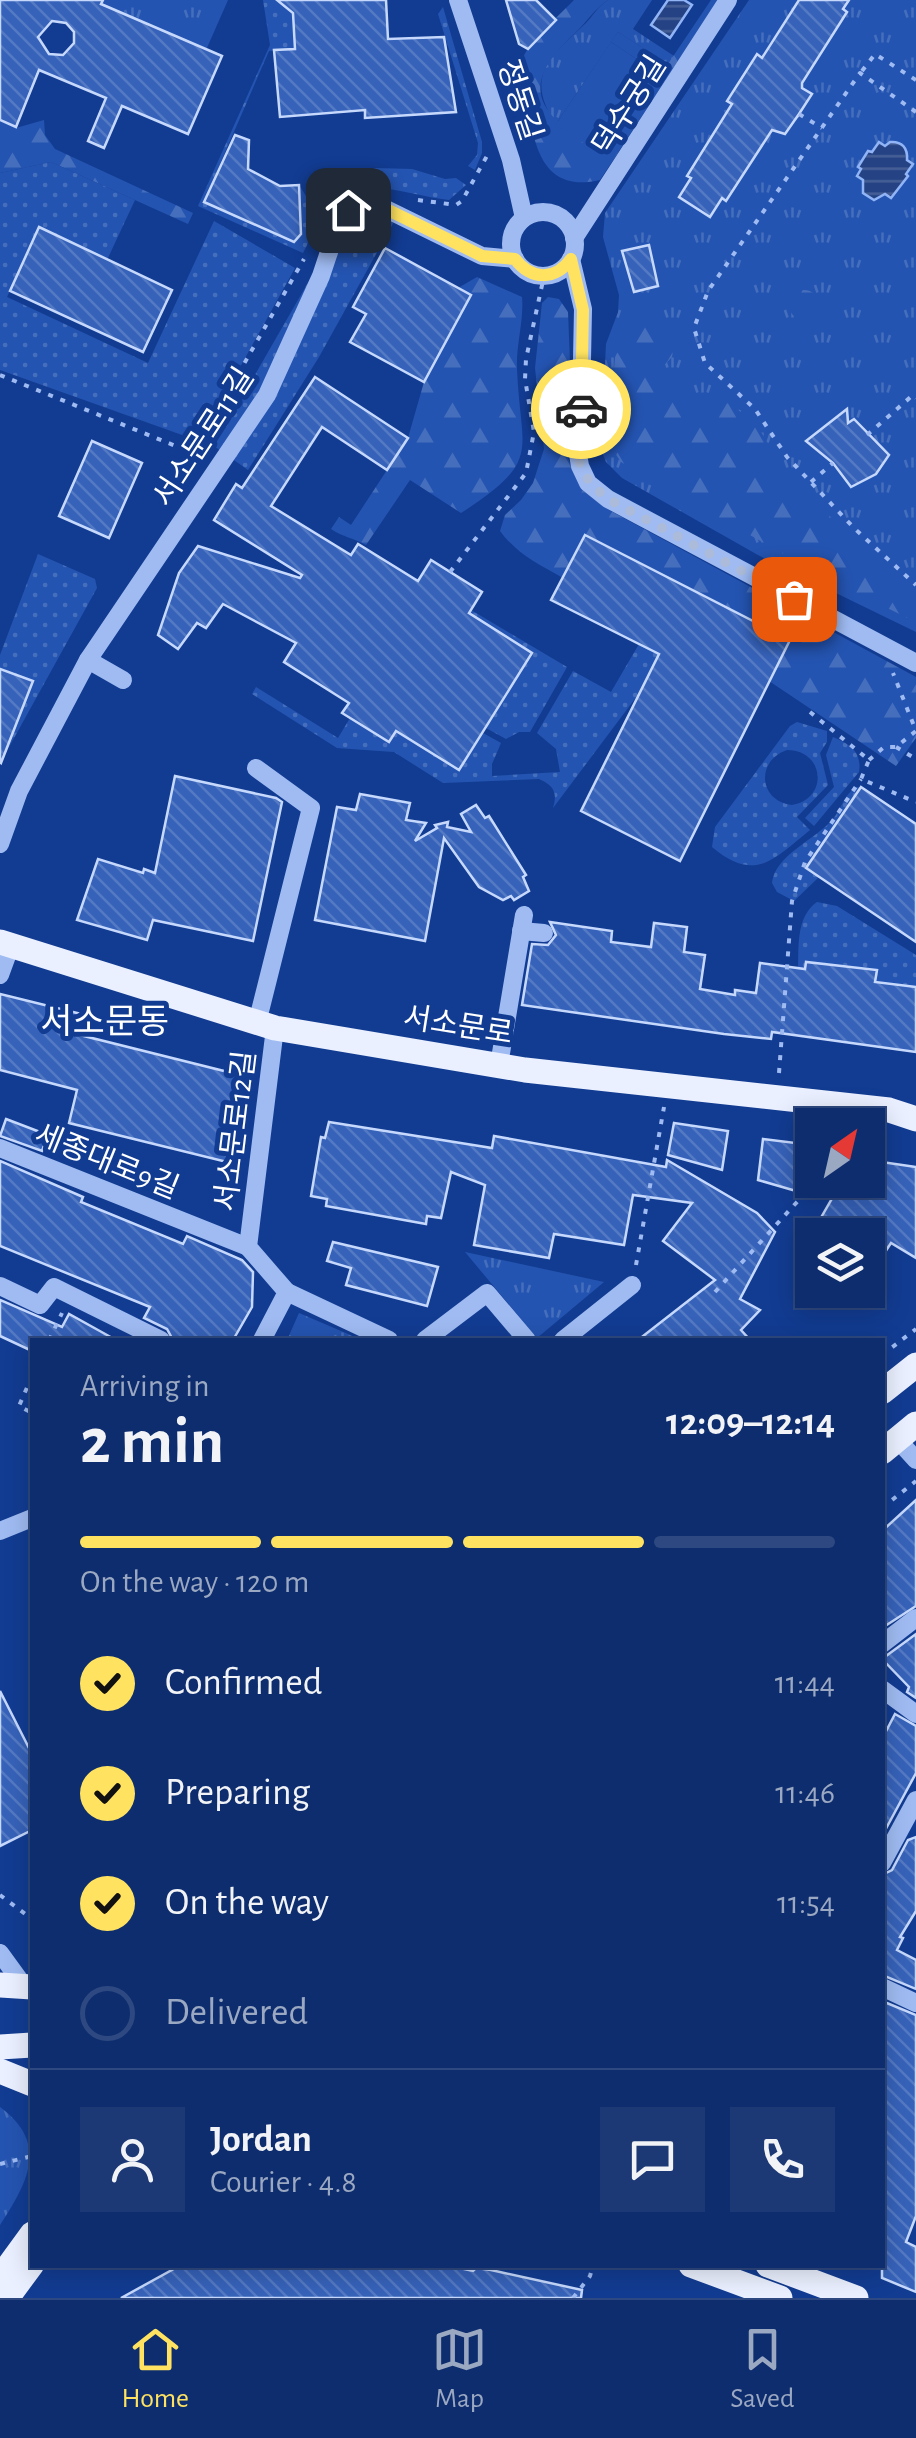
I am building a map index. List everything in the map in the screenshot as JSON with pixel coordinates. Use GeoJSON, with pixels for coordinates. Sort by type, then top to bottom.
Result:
{"type":"FeatureCollection","features":[{"type":"Feature","properties":{"kind":"main road","name":"서소문로"},"geometry":{"type":"LineString","coordinates":[[5,944],[266,1026],[499,1065],[889,1110],[916,1119]]}},
{"type":"Feature","properties":{"kind":"main road"},"geometry":{"type":"LineString","coordinates":[[889,1110],[916,1110]]}},
{"type":"Feature","properties":{"kind":"main road"},"geometry":{"type":"LineString","coordinates":[[885,1390],[916,1365]]}},
{"type":"Feature","properties":{"kind":"main road"},"geometry":{"type":"LineString","coordinates":[[0,2048],[30,2046]]}},
{"type":"Feature","properties":{"kind":"main road"},"geometry":{"type":"LineString","coordinates":[[0,2071],[30,2083]]}},
{"type":"Feature","properties":{"kind":"main road"},"geometry":{"type":"LineString","coordinates":[[0,2278],[30,2237]]}},
{"type":"Feature","properties":{"kind":"main road"},"geometry":{"type":"LineString","coordinates":[[6,2298],[30,2267]]}},
{"type":"Feature","properties":{"kind":"main road"},"geometry":{"type":"LineString","coordinates":[[699,2268],[780,2298]]}},
{"type":"Feature","properties":{"kind":"main road"},"geometry":{"type":"LineString","coordinates":[[776,2268],[856,2298]]}},
{"type":"Feature","properties":{"kind":"street","name":"정동길"},"geometry":{"type":"LineString","coordinates":[[458,0],[511,160],[524,218]]}},
{"type":"Feature","properties":{"kind":"street","name":"덕수궁길"},"geometry":{"type":"LineString","coordinates":[[574,238],[728,0]]}},
{"type":"Feature","properties":{"kind":"street","name":"서소문로11길"},"geometry":{"type":"LineString","coordinates":[[0,844],[20,791],[88,660],[267,395],[321,276],[340,219],[360,202],[384,208],[482,256],[515,259]]}},
{"type":"Feature","properties":{"kind":"street"},"geometry":{"type":"LineString","coordinates":[[571,259],[560,271],[544,276],[528,272],[515,259],[512,237],[524,218],[542,212],[567,222],[574,238],[571,259],[583,310],[577,448],[588,483],[608,499],[916,663]]}},
{"type":"Feature","properties":{"kind":"street"},"geometry":{"type":"LineString","coordinates":[[88,660],[123,680]]}},
{"type":"Feature","properties":{"kind":"street","name":"서소문로12길"},"geometry":{"type":"LineString","coordinates":[[256,768],[311,808],[266,1026],[248,1247],[288,1292]]}},
{"type":"Feature","properties":{"kind":"street"},"geometry":{"type":"LineString","coordinates":[[499,1065],[523,923],[544,933]]}},
{"type":"Feature","properties":{"kind":"street"},"geometry":{"type":"LineString","coordinates":[[0,976],[5,944]]}},
{"type":"Feature","properties":{"kind":"street","name":"세종대로9길"},"geometry":{"type":"LineString","coordinates":[[0,1148],[248,1247]]}},
{"type":"Feature","properties":{"kind":"street"},"geometry":{"type":"LineString","coordinates":[[566,1338],[632,1285]]}},
{"type":"Feature","properties":{"kind":"street"},"geometry":{"type":"LineString","coordinates":[[0,1286],[40,1305],[54,1286],[157,1338]]}},
{"type":"Feature","properties":{"kind":"street"},"geometry":{"type":"LineString","coordinates":[[263,1338],[288,1292],[386,1338]]}},
{"type":"Feature","properties":{"kind":"street"},"geometry":{"type":"LineString","coordinates":[[427,1338],[487,1293],[525,1338]]}},
{"type":"Feature","properties":{"kind":"street"},"geometry":{"type":"LineString","coordinates":[[899,1438],[916,1460]]}},
{"type":"Feature","properties":{"kind":"street"},"geometry":{"type":"LineString","coordinates":[[0,1531],[30,1519]]}},
{"type":"Feature","properties":{"kind":"street"},"geometry":{"type":"LineString","coordinates":[[885,1642],[916,1618]]}},
{"type":"Feature","properties":{"kind":"street"},"geometry":{"type":"LineString","coordinates":[[885,1691],[916,1714]]}},
{"type":"Feature","properties":{"kind":"street"},"geometry":{"type":"LineString","coordinates":[[885,1858],[913,1812]]}},
{"type":"Feature","properties":{"kind":"street"},"geometry":{"type":"LineString","coordinates":[[0,1954],[22,1988]]}},
{"type":"Feature","properties":{"kind":"street"},"geometry":{"type":"LineString","coordinates":[[885,1988],[916,2004]]}},
{"type":"Feature","properties":{"kind":"path"},"geometry":{"type":"LineString","coordinates":[[916,80],[875,54],[708,292],[694,328],[704,363],[755,409],[787,457],[854,528],[916,585]]}},
{"type":"Feature","properties":{"kind":"path"},"geometry":{"type":"LineString","coordinates":[[860,73],[916,112]]}},
{"type":"Feature","properties":{"kind":"path"},"geometry":{"type":"LineString","coordinates":[[799,114],[822,128]]}},
{"type":"Feature","properties":{"kind":"path"},"geometry":{"type":"LineString","coordinates":[[417,200],[450,207],[462,202],[486,160],[485,141]]}},
{"type":"Feature","properties":{"kind":"path"},"geometry":{"type":"LineString","coordinates":[[0,376],[193,453],[306,254]]}},
{"type":"Feature","properties":{"kind":"path"},"geometry":{"type":"LineString","coordinates":[[450,572],[526,473],[534,432],[524,379],[544,276]]}},
{"type":"Feature","properties":{"kind":"path"},"geometry":{"type":"LineString","coordinates":[[867,435],[915,395]]}},
{"type":"Feature","properties":{"kind":"path"},"geometry":{"type":"LineString","coordinates":[[811,482],[833,463]]}},
{"type":"Feature","properties":{"kind":"path"},"geometry":{"type":"LineString","coordinates":[[778,1098],[792,901],[804,862],[870,760],[916,731],[882,645]]}},
{"type":"Feature","properties":{"kind":"path"},"geometry":{"type":"LineString","coordinates":[[810,712],[870,760]]}},
{"type":"Feature","properties":{"kind":"path"},"geometry":{"type":"LineString","coordinates":[[896,747],[916,759]]}},
{"type":"Feature","properties":{"kind":"path"},"geometry":{"type":"LineString","coordinates":[[861,779],[916,802]]}},
{"type":"Feature","properties":{"kind":"path"},"geometry":{"type":"LineString","coordinates":[[632,1285],[668,1086]]}},
{"type":"Feature","properties":{"kind":"path"},"geometry":{"type":"LineString","coordinates":[[715,1292],[801,1198]]}},
{"type":"Feature","properties":{"kind":"path"},"geometry":{"type":"LineString","coordinates":[[50,1338],[70,1294]]}},
{"type":"Feature","properties":{"kind":"path"},"geometry":{"type":"LineString","coordinates":[[885,1353],[916,1330]]}},
{"type":"Feature","properties":{"kind":"path"},"geometry":{"type":"LineString","coordinates":[[30,1380],[18,1406],[30,1412]]}},
{"type":"Feature","properties":{"kind":"path"},"geometry":{"type":"LineString","coordinates":[[885,1506],[916,1481]]}},
{"type":"Feature","properties":{"kind":"path"},"geometry":{"type":"LineString","coordinates":[[0,1895],[30,1918]]}},
{"type":"Feature","properties":{"kind":"path"},"geometry":{"type":"LineString","coordinates":[[0,2164],[30,2156]]}},
{"type":"Feature","properties":{"kind":"path"},"geometry":{"type":"LineString","coordinates":[[573,2298],[592,2268]]}},
{"type":"Feature","properties":{"kind":"green space"},"geometry":{"type":"Polygon","coordinates":[[[103,0],[228,0],[206,50],[101,4],[103,0]]]}},
{"type":"Feature","properties":{"kind":"green space"},"geometry":{"type":"Polygon","coordinates":[[[263,0],[279,0],[293,13],[295,49],[269,51],[204,201],[294,241],[301,234],[299,185],[318,224],[303,253],[198,206],[270,45],[263,0]]]}},
{"type":"Feature","properties":{"kind":"green space"},"geometry":{"type":"Polygon","coordinates":[[[574,0],[608,0],[556,53],[544,71],[540,87],[551,114],[600,153],[656,72],[611,42],[618,32],[668,64],[711,0],[718,0],[600,180],[580,182],[564,179],[543,160],[532,130],[522,67],[532,44],[574,0]]]}},
{"type":"Feature","properties":{"kind":"green space"},"geometry":{"type":"Polygon","coordinates":[[[608,0],[652,0],[633,29],[674,56],[669,65],[618,32],[556,124],[542,92],[546,68],[608,0]]]}},
{"type":"Feature","properties":{"kind":"green space"},"geometry":{"type":"Polygon","coordinates":[[[749,0],[916,0],[916,632],[758,555],[622,478],[606,462],[601,450],[606,344],[618,312],[619,295],[603,237],[605,213],[749,0]]]}},
{"type":"Feature","properties":{"kind":"green space"},"geometry":{"type":"Polygon","coordinates":[[[443,7],[482,142],[475,170],[468,166],[477,155],[478,143],[438,14],[443,7]]]}},
{"type":"Feature","properties":{"kind":"green space"},"geometry":{"type":"Polygon","coordinates":[[[611,42],[656,72],[600,154],[556,124],[611,42]]]}},
{"type":"Feature","properties":{"kind":"green space"},"geometry":{"type":"Polygon","coordinates":[[[44,120],[45,135],[55,149],[193,213],[188,224],[51,162],[0,173],[0,121],[16,128],[44,120]]]}},
{"type":"Feature","properties":{"kind":"green space"},"geometry":{"type":"Polygon","coordinates":[[[51,162],[135,200],[107,260],[39,227],[7,297],[148,363],[214,221],[295,268],[199,441],[0,370],[0,173],[51,162]]]}},
{"type":"Feature","properties":{"kind":"green space"},"geometry":{"type":"Polygon","coordinates":[[[375,168],[412,169],[445,179],[456,178],[466,185],[449,200],[371,188],[342,195],[330,205],[323,202],[339,186],[375,168]]]}},
{"type":"Feature","properties":{"kind":"green space"},"geometry":{"type":"Polygon","coordinates":[[[369,209],[395,220],[319,357],[248,470],[214,446],[344,220],[351,213],[369,209]]]}},
{"type":"Feature","properties":{"kind":"green space"},"geometry":{"type":"Polygon","coordinates":[[[477,277],[522,297],[517,368],[522,437],[516,466],[505,480],[461,513],[410,480],[366,545],[335,532],[331,529],[339,517],[351,525],[408,438],[424,382],[471,296],[458,288],[477,277]]]}},
{"type":"Feature","properties":{"kind":"green space"},"geometry":{"type":"Polygon","coordinates":[[[804,290],[818,299],[819,305],[810,319],[804,320],[790,311],[789,305],[798,291],[804,290]]]}},
{"type":"Feature","properties":{"kind":"green space"},"geometry":{"type":"Polygon","coordinates":[[[548,297],[559,299],[568,312],[572,415],[568,458],[582,490],[609,510],[916,677],[916,738],[896,766],[769,681],[789,639],[586,535],[563,578],[521,552],[500,531],[505,515],[533,483],[544,449],[535,368],[542,303],[548,297]]]}},
{"type":"Feature","properties":{"kind":"green space"},"geometry":{"type":"Polygon","coordinates":[[[645,314],[656,318],[675,339],[672,357],[651,379],[688,417],[710,396],[749,418],[768,446],[768,474],[776,490],[806,511],[826,512],[891,582],[892,589],[885,600],[865,600],[621,462],[611,447],[608,425],[618,330],[629,316],[645,314]]]}},
{"type":"Feature","properties":{"kind":"green space"},"geometry":{"type":"Polygon","coordinates":[[[38,554],[95,579],[97,588],[3,758],[33,682],[0,669],[0,655],[38,554]]]}},
{"type":"Feature","properties":{"kind":"green space"},"geometry":{"type":"Polygon","coordinates":[[[896,587],[916,597],[916,622],[883,606],[896,587]]]}},
{"type":"Feature","properties":{"kind":"green space"},"geometry":{"type":"Polygon","coordinates":[[[471,610],[567,667],[530,732],[519,732],[506,739],[486,728],[532,652],[469,613],[471,610]]]}},
{"type":"Feature","properties":{"kind":"green space"},"geometry":{"type":"Polygon","coordinates":[[[639,644],[660,653],[643,688],[553,808],[553,790],[539,779],[443,783],[394,752],[337,748],[252,694],[256,687],[338,738],[350,718],[388,742],[396,731],[459,770],[483,733],[501,743],[492,764],[492,776],[560,772],[556,749],[537,733],[573,671],[611,692],[639,644]]]}},
{"type":"Feature","properties":{"kind":"green space"},"geometry":{"type":"Polygon","coordinates":[[[797,722],[827,731],[827,742],[820,753],[828,785],[797,817],[810,830],[774,858],[752,865],[740,864],[712,847],[715,827],[790,726],[797,722]],[[787,750],[777,755],[766,771],[767,789],[781,802],[792,805],[804,801],[817,785],[815,766],[800,752],[787,750]]]}},
{"type":"Feature","properties":{"kind":"green space"},"geometry":{"type":"Polygon","coordinates":[[[833,737],[854,750],[859,772],[814,826],[805,818],[834,787],[826,755],[833,737]]]}},
{"type":"Feature","properties":{"kind":"green space"},"geometry":{"type":"Polygon","coordinates":[[[856,787],[861,787],[806,867],[819,877],[794,901],[777,892],[772,883],[780,864],[833,819],[856,787]]]}},
{"type":"Feature","properties":{"kind":"green space"},"geometry":{"type":"Polygon","coordinates":[[[817,902],[837,906],[916,955],[916,987],[875,982],[876,970],[807,962],[804,976],[798,974],[802,925],[817,902]]]}},
{"type":"Feature","properties":{"kind":"green space"},"geometry":{"type":"Polygon","coordinates":[[[465,1252],[604,1282],[537,1338],[465,1252]]]}},
{"type":"Feature","properties":{"kind":"green space"},"geometry":{"type":"Polygon","coordinates":[[[299,1313],[357,1338],[288,1338],[299,1313]]]}},
{"type":"Feature","properties":{"kind":"green space"},"geometry":{"type":"Polygon","coordinates":[[[0,2107],[25,2135],[29,2164],[0,2225],[0,2107]]]}},
{"type":"Feature","properties":{"kind":"shaded area"},"geometry":{"type":"Polygon","coordinates":[[[668,0],[684,0],[692,5],[670,38],[651,25],[668,0]]]}},
{"type":"Feature","properties":{"kind":"shaded area"},"geometry":{"type":"Polygon","coordinates":[[[879,142],[885,146],[890,142],[901,144],[907,160],[913,164],[891,198],[885,194],[874,200],[863,193],[863,180],[857,176],[868,151],[872,152],[879,142]]]}},
{"type":"Feature","properties":{"kind":"building"},"geometry":{"type":"Polygon","coordinates":[[[0,0],[103,0],[101,4],[222,56],[188,134],[122,106],[104,148],[88,141],[106,98],[39,70],[16,127],[0,120],[0,0]],[[52,21],[38,37],[49,54],[63,55],[74,43],[74,32],[66,23],[52,21]]]}},
{"type":"Feature","properties":{"kind":"building"},"geometry":{"type":"Polygon","coordinates":[[[277,0],[386,0],[388,39],[444,37],[456,112],[365,118],[365,110],[280,117],[274,50],[295,49],[293,13],[277,0]]]}},
{"type":"Feature","properties":{"kind":"building"},"geometry":{"type":"Polygon","coordinates":[[[506,0],[536,0],[556,20],[528,49],[519,44],[506,0]]]}},
{"type":"Feature","properties":{"kind":"building"},"geometry":{"type":"Polygon","coordinates":[[[799,0],[849,0],[843,9],[847,12],[802,83],[802,88],[812,94],[785,134],[772,130],[726,201],[722,198],[710,217],[679,197],[691,178],[687,176],[732,104],[727,101],[757,54],[762,58],[799,0]]]}},
{"type":"Feature","properties":{"kind":"building"},"geometry":{"type":"Polygon","coordinates":[[[235,135],[249,140],[248,169],[280,186],[299,185],[301,234],[294,242],[204,202],[235,135]]]}},
{"type":"Feature","properties":{"kind":"building"},"geometry":{"type":"Polygon","coordinates":[[[39,227],[172,290],[143,352],[10,291],[39,227]]]}},
{"type":"Feature","properties":{"kind":"building"},"geometry":{"type":"Polygon","coordinates":[[[649,245],[658,286],[634,292],[622,251],[649,245]]]}},
{"type":"Feature","properties":{"kind":"building"},"geometry":{"type":"Polygon","coordinates":[[[385,248],[471,295],[424,382],[350,342],[366,314],[353,307],[385,248]]]}},
{"type":"Feature","properties":{"kind":"building"},"geometry":{"type":"Polygon","coordinates":[[[315,377],[408,438],[387,470],[322,427],[271,506],[351,555],[358,544],[418,581],[431,560],[482,592],[469,613],[532,653],[459,770],[396,731],[389,742],[342,713],[349,703],[284,662],[296,643],[223,604],[206,628],[197,623],[178,649],[158,635],[179,573],[198,546],[300,578],[302,575],[214,520],[236,484],[242,488],[315,377]]]}},
{"type":"Feature","properties":{"kind":"building"},"geometry":{"type":"Polygon","coordinates":[[[847,409],[848,423],[854,419],[889,455],[876,474],[851,487],[833,463],[806,441],[847,409]]]}},
{"type":"Feature","properties":{"kind":"building"},"geometry":{"type":"Polygon","coordinates":[[[92,441],[142,463],[109,538],[59,516],[92,441]]]}},
{"type":"Feature","properties":{"kind":"building"},"geometry":{"type":"Polygon","coordinates":[[[585,535],[790,640],[680,861],[581,811],[659,654],[551,600],[585,535]]]}},
{"type":"Feature","properties":{"kind":"building"},"geometry":{"type":"Polygon","coordinates":[[[0,669],[33,681],[1,763],[0,762],[0,669]]]}},
{"type":"Feature","properties":{"kind":"building"},"geometry":{"type":"Polygon","coordinates":[[[175,776],[282,802],[253,941],[153,920],[147,940],[77,920],[98,859],[155,873],[175,776]]]}},
{"type":"Feature","properties":{"kind":"building"},"geometry":{"type":"Polygon","coordinates":[[[861,787],[916,824],[916,942],[806,868],[861,787]]]}},
{"type":"Feature","properties":{"kind":"building"},"geometry":{"type":"Polygon","coordinates":[[[360,794],[410,803],[406,820],[426,823],[415,841],[437,828],[435,825],[448,822],[447,827],[471,832],[461,814],[476,805],[485,818],[489,816],[526,875],[523,877],[529,891],[514,900],[511,896],[503,900],[479,887],[444,838],[425,941],[315,920],[337,807],[356,810],[360,794]]]}},
{"type":"Feature","properties":{"kind":"building"},"geometry":{"type":"Polygon","coordinates":[[[550,922],[612,931],[611,942],[651,947],[654,923],[687,927],[684,952],[705,955],[700,989],[735,995],[735,990],[756,993],[760,963],[805,969],[806,962],[877,970],[875,982],[916,987],[916,1052],[772,1032],[771,1039],[724,1034],[522,1005],[532,944],[548,945],[556,935],[550,922]]]}},
{"type":"Feature","properties":{"kind":"building"},"geometry":{"type":"Polygon","coordinates":[[[0,994],[85,1015],[80,1035],[252,1078],[231,1163],[69,1123],[77,1090],[0,1070],[0,994]]]}},
{"type":"Feature","properties":{"kind":"building"},"geometry":{"type":"Polygon","coordinates":[[[6,1119],[48,1135],[42,1151],[0,1136],[6,1119]]]}},
{"type":"Feature","properties":{"kind":"building"},"geometry":{"type":"Polygon","coordinates":[[[329,1122],[492,1148],[494,1136],[666,1167],[667,1160],[757,1213],[775,1232],[740,1299],[760,1310],[741,1330],[748,1338],[641,1338],[715,1280],[663,1241],[692,1203],[633,1195],[624,1245],[554,1234],[549,1258],[474,1245],[485,1185],[451,1172],[441,1218],[427,1216],[426,1224],[326,1206],[327,1199],[311,1196],[321,1137],[325,1138],[329,1122]]]}},
{"type":"Feature","properties":{"kind":"building"},"geometry":{"type":"Polygon","coordinates":[[[674,1123],[728,1131],[722,1170],[668,1155],[674,1123]]]}},
{"type":"Feature","properties":{"kind":"building"},"geometry":{"type":"Polygon","coordinates":[[[763,1139],[795,1143],[795,1191],[758,1180],[763,1139]]]}},
{"type":"Feature","properties":{"kind":"building"},"geometry":{"type":"Polygon","coordinates":[[[0,1161],[83,1197],[81,1202],[183,1244],[187,1236],[242,1260],[253,1272],[252,1307],[234,1338],[172,1338],[167,1329],[144,1318],[150,1307],[0,1246],[0,1161]]]}},
{"type":"Feature","properties":{"kind":"building"},"geometry":{"type":"Polygon","coordinates":[[[885,1162],[916,1167],[916,1258],[891,1243],[885,1252],[885,1218],[821,1218],[832,1198],[885,1198],[885,1162]]]}},
{"type":"Feature","properties":{"kind":"building"},"geometry":{"type":"Polygon","coordinates":[[[333,1242],[438,1267],[427,1306],[346,1285],[351,1268],[327,1261],[333,1242]]]}},
{"type":"Feature","properties":{"kind":"building"},"geometry":{"type":"Polygon","coordinates":[[[0,1300],[62,1327],[69,1314],[112,1338],[30,1338],[30,1350],[0,1336],[0,1300]]]}},
{"type":"Feature","properties":{"kind":"building"},"geometry":{"type":"Polygon","coordinates":[[[916,1500],[916,1606],[885,1626],[885,1528],[916,1500]]]}},
{"type":"Feature","properties":{"kind":"building"},"geometry":{"type":"Polygon","coordinates":[[[916,1634],[916,1698],[907,1692],[909,1687],[885,1662],[885,1657],[916,1634]]]}},
{"type":"Feature","properties":{"kind":"building"},"geometry":{"type":"Polygon","coordinates":[[[0,1691],[30,1750],[30,1831],[0,1846],[0,1691]]]}},
{"type":"Feature","properties":{"kind":"building"},"geometry":{"type":"Polygon","coordinates":[[[895,1714],[916,1726],[916,1773],[885,1830],[885,1733],[895,1714]]]}},
{"type":"Feature","properties":{"kind":"building"},"geometry":{"type":"Polygon","coordinates":[[[916,1837],[916,1911],[897,1950],[916,1960],[916,1989],[885,1976],[885,1874],[892,1870],[908,1840],[916,1837]]]}},
{"type":"Feature","properties":{"kind":"building"},"geometry":{"type":"Polygon","coordinates":[[[885,2002],[916,2015],[916,2216],[906,2242],[916,2247],[916,2292],[882,2278],[885,2002]]]}},
{"type":"Feature","properties":{"kind":"building"},"geometry":{"type":"Polygon","coordinates":[[[176,2268],[476,2268],[582,2290],[581,2298],[121,2298],[176,2268]]]}},
{"type":"Feature","properties":{"kind":"way so far"},"geometry":{"type":"LineString","coordinates":[[581,409],[577,448],[588,483],[608,499],[794,599]]}},
{"type":"Feature","properties":{"kind":"district","name":"서소문동"},"geometry":{"type":"Point","coordinates":[105,1021]}},
{"type":"Feature","properties":{"kind":"route"},"geometry":{"type":"LineString","coordinates":[[348,210],[360,202],[384,208],[482,256],[515,259],[528,272],[544,276],[560,271],[571,259],[583,310],[581,409]]}}]}
